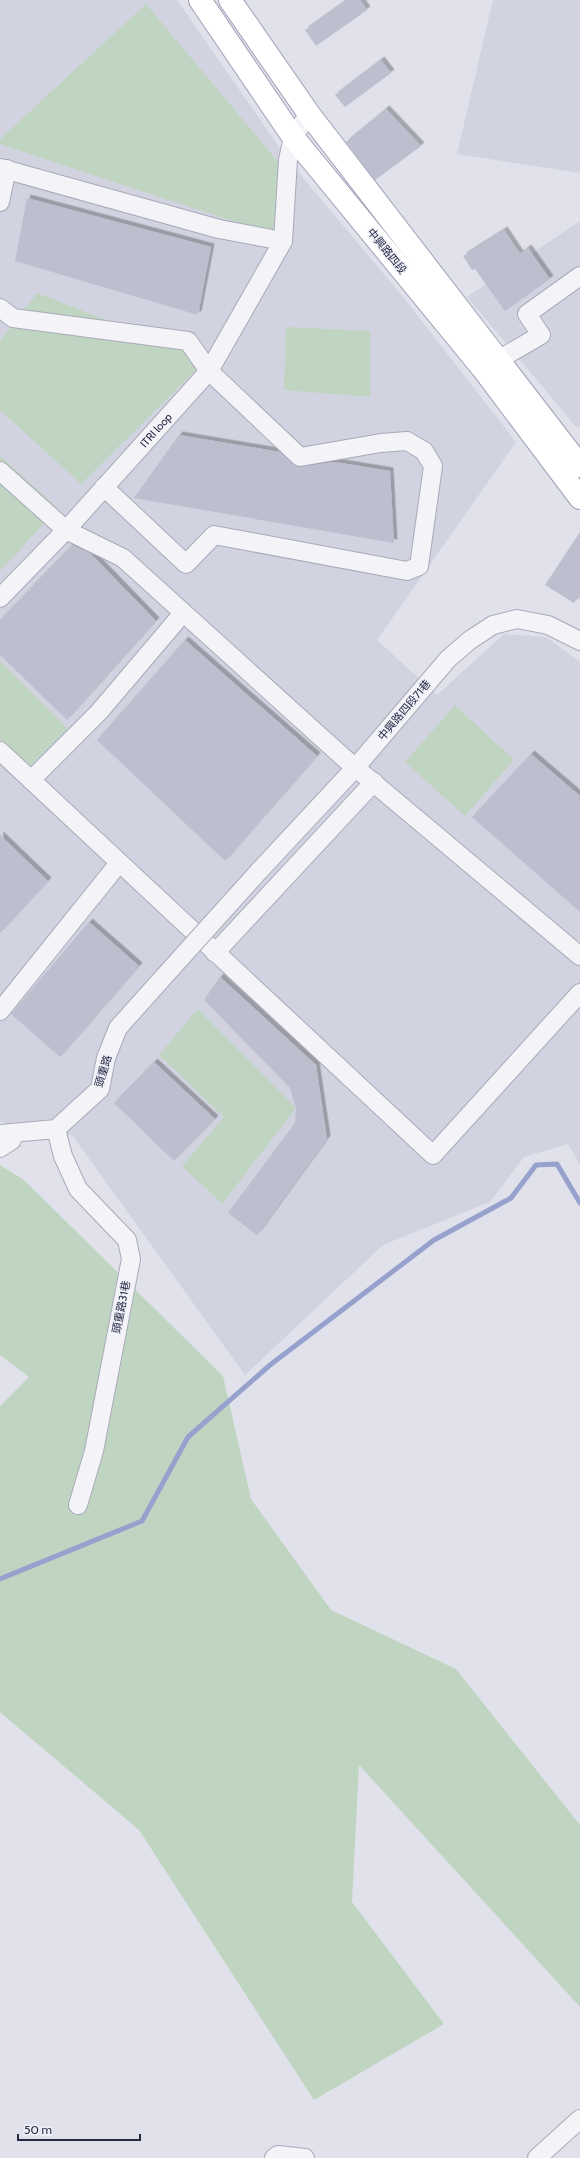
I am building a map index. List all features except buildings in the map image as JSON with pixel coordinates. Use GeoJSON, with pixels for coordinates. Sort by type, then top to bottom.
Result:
{"type":"FeatureCollection","features":[{"type":"Feature","properties":{"kind":"main road","name":"中興路四段"},"geometry":{"type":"LineString","coordinates":[[200,0],[293,137],[580,466]]}},
{"type":"Feature","properties":{"kind":"main road","name":"中興路四段"},"geometry":{"type":"LineString","coordinates":[[230,0],[309,114],[490,364],[580,498]]}},
{"type":"Feature","properties":{"kind":"street","name":"ITRI loop"},"geometry":{"type":"LineString","coordinates":[[0,598],[66,530],[209,371],[283,241],[288,160],[293,137],[309,114]]}},
{"type":"Feature","properties":{"kind":"street"},"geometry":{"type":"LineString","coordinates":[[0,202],[4,168],[220,228],[283,241]]}},
{"type":"Feature","properties":{"kind":"street"},"geometry":{"type":"LineString","coordinates":[[490,364],[541,335],[527,314],[580,276]]}},
{"type":"Feature","properties":{"kind":"street"},"geometry":{"type":"LineString","coordinates":[[0,308],[13,318],[188,341],[209,371],[300,458],[407,441],[424,451],[433,466],[419,566],[407,571],[214,535],[186,564],[104,487]]}},
{"type":"Feature","properties":{"kind":"street"},"geometry":{"type":"LineString","coordinates":[[0,471],[66,530],[123,558],[355,768],[374,782],[580,956]]}},
{"type":"Feature","properties":{"kind":"street"},"geometry":{"type":"LineString","coordinates":[[31,780],[99,712],[183,612]]}},
{"type":"Feature","properties":{"kind":"street","name":"中興路四段71巷"},"geometry":{"type":"LineString","coordinates":[[259,871],[355,768],[448,659],[470,640],[493,625],[517,619],[548,625],[580,641]]}},
{"type":"Feature","properties":{"kind":"street"},"geometry":{"type":"LineString","coordinates":[[0,751],[433,1155],[580,993]]}},
{"type":"Feature","properties":{"kind":"street"},"geometry":{"type":"LineString","coordinates":[[215,953],[374,782]]}},
{"type":"Feature","properties":{"kind":"street"},"geometry":{"type":"LineString","coordinates":[[0,1011],[119,863]]}},
{"type":"Feature","properties":{"kind":"street","name":"頭重路"},"geometry":{"type":"LineString","coordinates":[[56,1129],[100,1089],[106,1058],[118,1028],[259,871]]}},
{"type":"Feature","properties":{"kind":"street"},"geometry":{"type":"LineString","coordinates":[[4,1141],[56,1129]]}},
{"type":"Feature","properties":{"kind":"street","name":"頭重路31巷"},"geometry":{"type":"LineString","coordinates":[[56,1129],[63,1156],[78,1189],[127,1240],[131,1259],[94,1451],[78,1505]]}},
{"type":"Feature","properties":{"kind":"street"},"geometry":{"type":"LineString","coordinates":[[537,2158],[580,2119]]}},
{"type":"Feature","properties":{"kind":"street"},"geometry":{"type":"LineString","coordinates":[[274,2158],[278,2155],[305,2158]]}},
{"type":"Feature","properties":{"kind":"shaded area"},"geometry":{"type":"Polygon","coordinates":[[[0,0],[177,0],[288,160],[399,292],[516,442],[377,640],[437,695],[504,634],[546,637],[580,662],[580,1165],[568,1144],[524,1157],[490,1202],[383,1245],[245,1375],[72,1135],[16,1130],[0,1121],[0,0]]]}},
{"type":"Feature","properties":{"kind":"shaded area"},"geometry":{"type":"Polygon","coordinates":[[[493,0],[580,0],[580,173],[457,154],[493,0]]]}},
{"type":"Feature","properties":{"kind":"shaded area"},"geometry":{"type":"Polygon","coordinates":[[[580,221],[580,426],[577,428],[467,297],[580,221]]]}},
{"type":"Feature","properties":{"kind":"green space"},"geometry":{"type":"Polygon","coordinates":[[[146,4],[289,175],[284,238],[0,144],[0,139],[146,4]]]}},
{"type":"Feature","properties":{"kind":"green space"},"geometry":{"type":"Polygon","coordinates":[[[37,293],[207,359],[81,484],[0,410],[0,341],[37,293]]]}},
{"type":"Feature","properties":{"kind":"green space"},"geometry":{"type":"Polygon","coordinates":[[[286,327],[370,331],[370,397],[284,390],[286,327]]]}},
{"type":"Feature","properties":{"kind":"green space"},"geometry":{"type":"Polygon","coordinates":[[[0,456],[58,508],[0,571],[0,456]]]}},
{"type":"Feature","properties":{"kind":"green space"},"geometry":{"type":"Polygon","coordinates":[[[0,661],[68,729],[29,767],[0,740],[0,661]]]}},
{"type":"Feature","properties":{"kind":"green space"},"geometry":{"type":"Polygon","coordinates":[[[455,705],[514,760],[465,816],[405,762],[455,705]]]}},
{"type":"Feature","properties":{"kind":"green space"},"geometry":{"type":"Polygon","coordinates":[[[198,1009],[296,1108],[222,1204],[182,1166],[224,1117],[159,1055],[198,1009]]]}},
{"type":"Feature","properties":{"kind":"green space"},"geometry":{"type":"Polygon","coordinates":[[[0,1165],[24,1180],[223,1376],[251,1499],[331,1610],[456,1669],[580,1825],[580,2007],[359,1765],[352,1902],[444,2024],[314,2100],[139,1830],[0,1712],[0,1406],[29,1377],[0,1355],[0,1165]]]}},
{"type":"Feature","properties":{"kind":"waterway"},"geometry":{"type":"LineString","coordinates":[[0,1579],[142,1521],[188,1437],[270,1365],[434,1240],[511,1198],[536,1165],[557,1164],[580,1203]]}}]}
